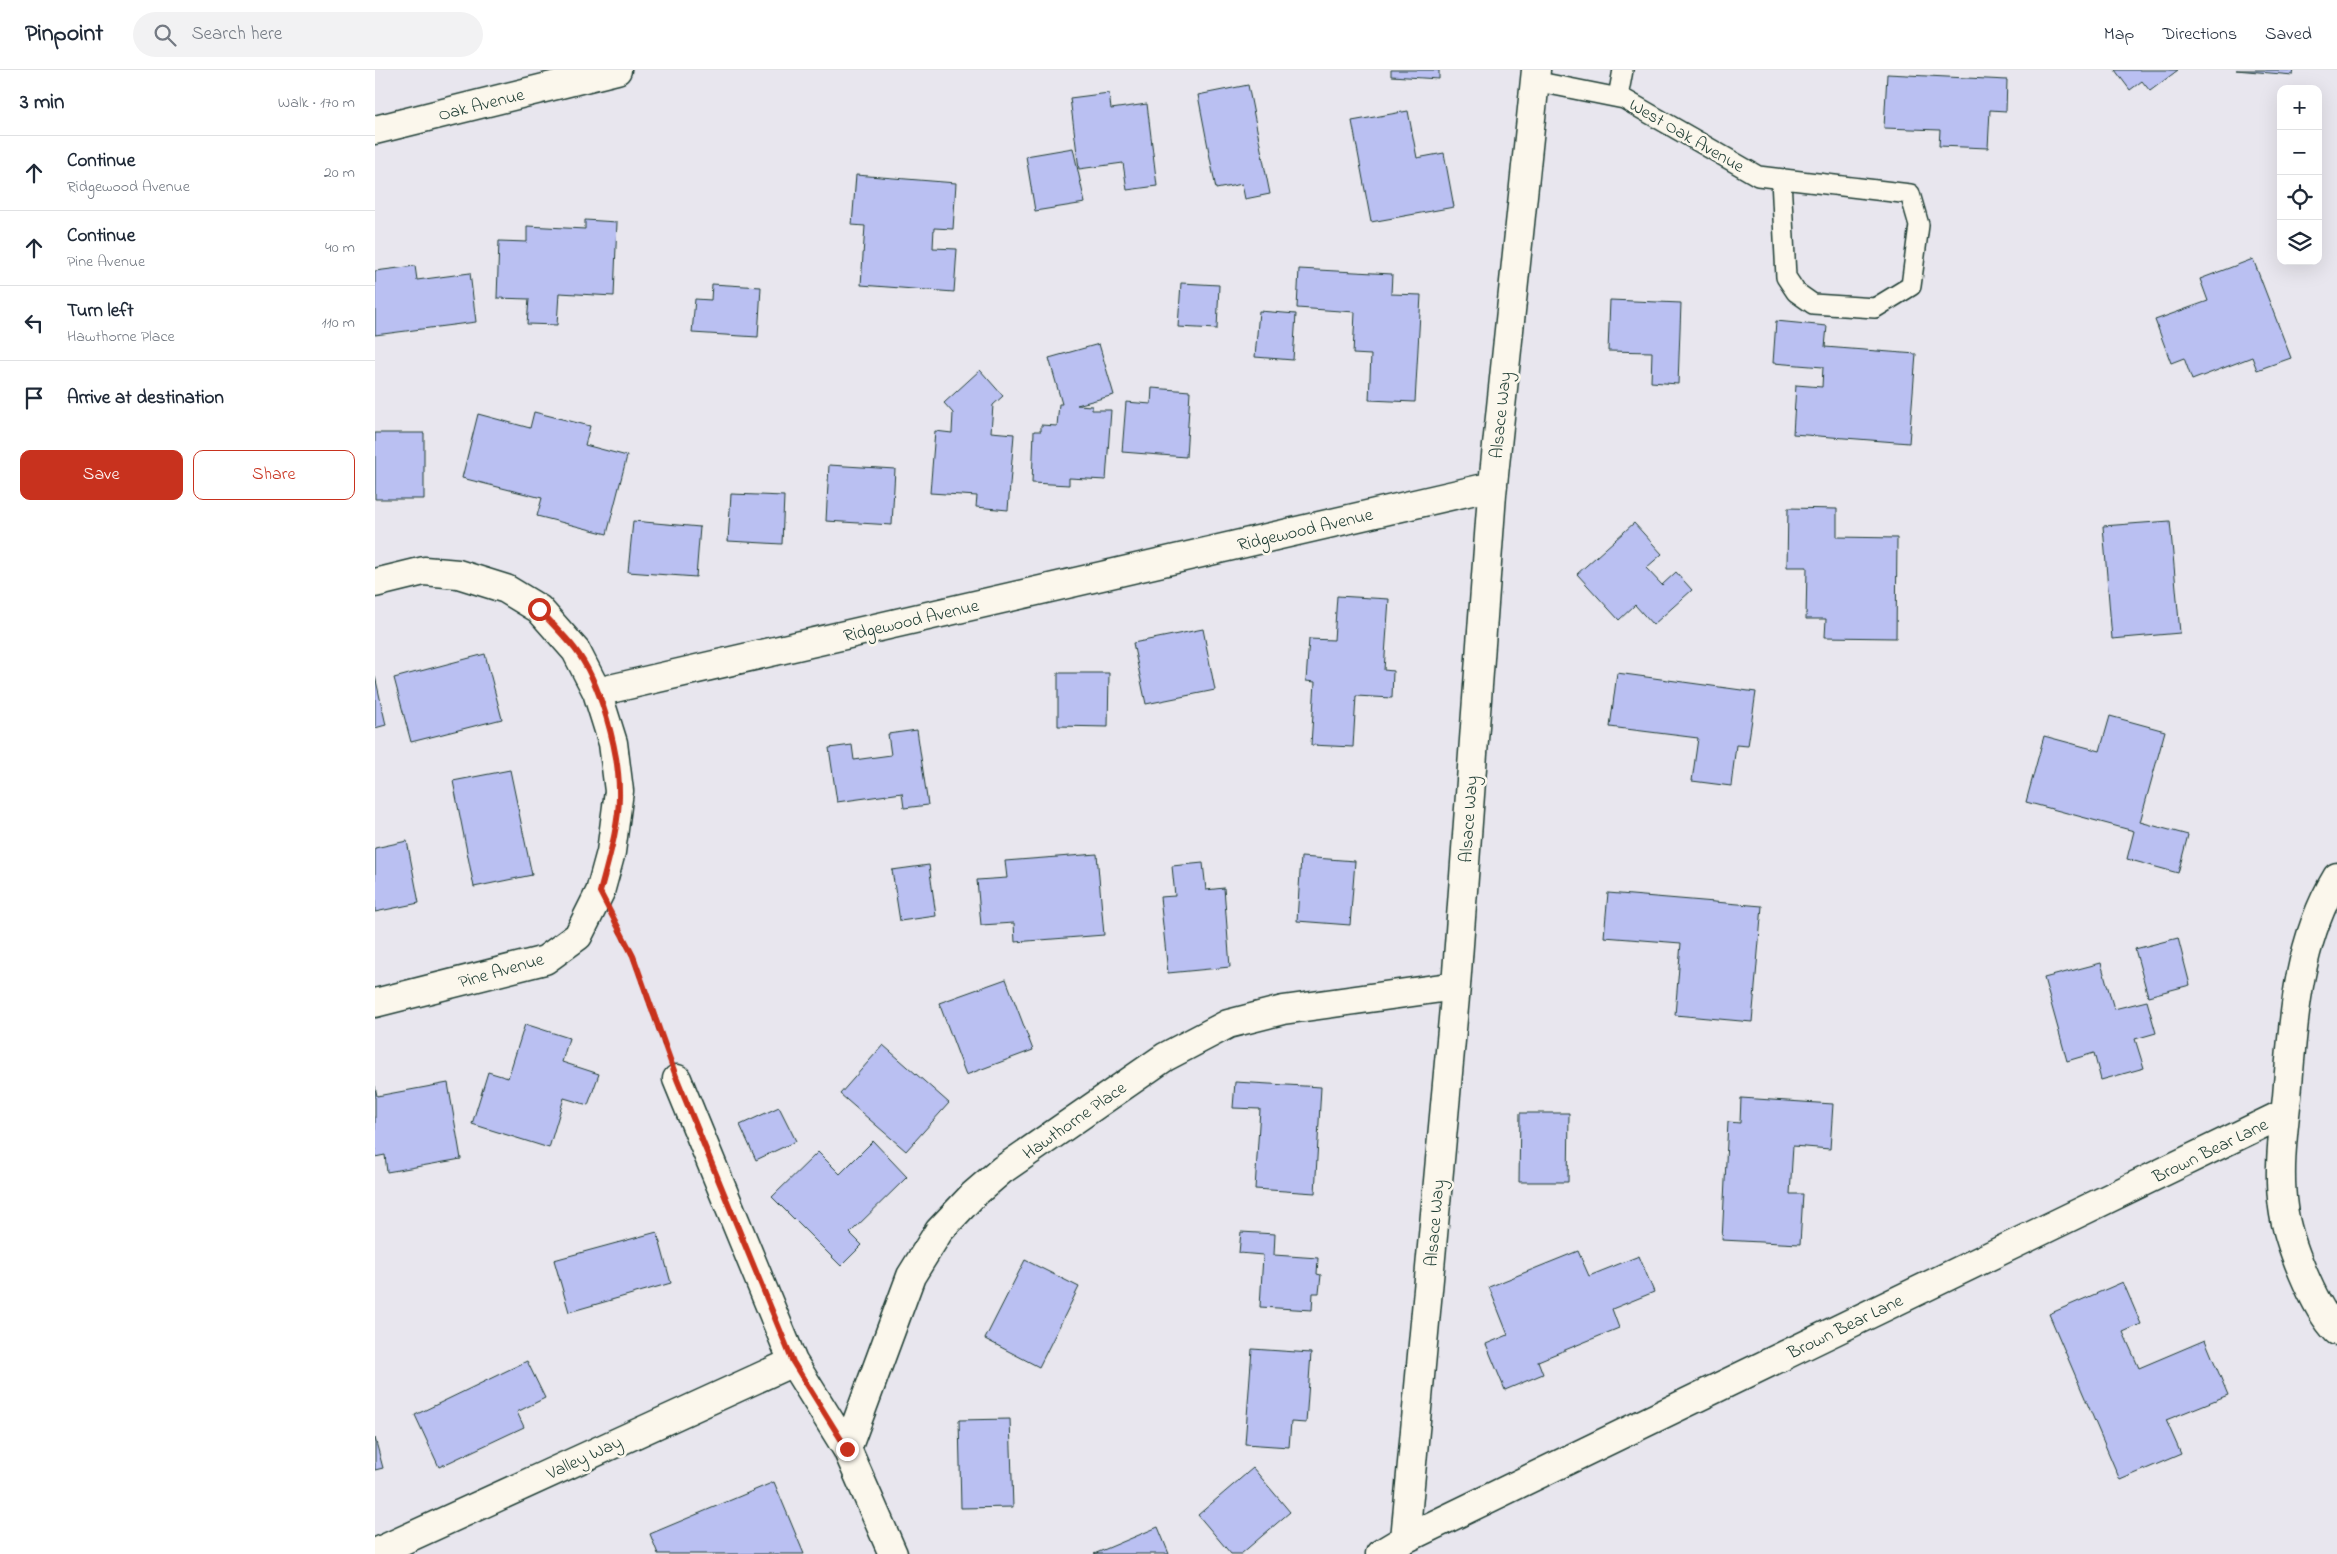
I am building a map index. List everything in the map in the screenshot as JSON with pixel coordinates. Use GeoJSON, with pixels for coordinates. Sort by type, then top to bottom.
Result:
{"type":"FeatureCollection","features":[{"type":"Feature","properties":{"kind":"street","name":"Oak Avenue"},"geometry":{"type":"LineString","coordinates":[[375,130],[617,70]]}},
{"type":"Feature","properties":{"kind":"street","name":"Alsace Way"},"geometry":{"type":"LineString","coordinates":[[1405,1539],[1456,986],[1493,486],[1535,76]]}},
{"type":"Feature","properties":{"kind":"street","name":"Ridgewood Avenue"},"geometry":{"type":"LineString","coordinates":[[597,692],[1493,486]]}},
{"type":"Feature","properties":{"kind":"street"},"geometry":{"type":"LineString","coordinates":[[375,583],[424,571],[458,574],[505,589],[539,609],[552,623],[576,651],[597,692]]}},
{"type":"Feature","properties":{"kind":"street","name":"Pine Avenue"},"geometry":{"type":"LineString","coordinates":[[375,1003],[545,960],[578,936],[600,892],[611,852],[619,791],[613,743],[597,692]]}},
{"type":"Feature","properties":{"kind":"street"},"geometry":{"type":"LineString","coordinates":[[2337,877],[2326,895],[2306,951],[2295,1002],[2281,1170],[2283,1207],[2292,1244],[2309,1285],[2337,1332]]}},
{"type":"Feature","properties":{"kind":"street","name":"Hawthorne Place"},"geometry":{"type":"LineString","coordinates":[[847,1449],[911,1276],[939,1231],[973,1195],[1002,1170],[1165,1057],[1228,1024],[1283,1010],[1456,986]]}},
{"type":"Feature","properties":{"kind":"street"},"geometry":{"type":"LineString","coordinates":[[677,1079],[793,1362],[847,1449],[893,1554]]}},
{"type":"Feature","properties":{"kind":"street","name":"Brown Bear Lane"},"geometry":{"type":"LineString","coordinates":[[1405,1539],[2285,1113]]}},
{"type":"Feature","properties":{"kind":"street","name":"Valley Way"},"geometry":{"type":"LineString","coordinates":[[375,1553],[793,1362]]}},
{"type":"Feature","properties":{"kind":"street"},"geometry":{"type":"LineString","coordinates":[[1380,1554],[1405,1539]]}},
{"type":"Feature","properties":{"kind":"lane"},"geometry":{"type":"LineString","coordinates":[[1618,97],[1623,70]]}},
{"type":"Feature","properties":{"kind":"lane","name":"West Oak Avenue"},"geometry":{"type":"LineString","coordinates":[[1535,76],[1618,97],[1758,176],[1910,194],[1919,225],[1911,286],[1875,308],[1813,304],[1796,292],[1786,276],[1781,179]]}},
{"type":"Feature","properties":{"kind":"path"},"geometry":{"type":"LineString","coordinates":[[600,892],[633,956],[677,1079]]}},
{"type":"Feature","properties":{"kind":"building"},"geometry":{"type":"Polygon","coordinates":[[[1391,70],[1439,70],[1439,79],[1391,76],[1391,70]]]}},
{"type":"Feature","properties":{"kind":"building"},"geometry":{"type":"Polygon","coordinates":[[[2115,70],[2178,70],[2150,91],[2142,81],[2130,90],[2115,70]]]}},
{"type":"Feature","properties":{"kind":"building"},"geometry":{"type":"Polygon","coordinates":[[[2236,70],[2294,70],[2293,75],[2236,70]]]}},
{"type":"Feature","properties":{"kind":"building"},"geometry":{"type":"Polygon","coordinates":[[[1887,74],[2007,80],[2006,111],[1990,110],[1988,148],[1939,146],[1940,130],[1884,128],[1887,74]]]}},
{"type":"Feature","properties":{"kind":"building"},"geometry":{"type":"Polygon","coordinates":[[[1248,85],[1270,194],[1245,199],[1242,184],[1216,189],[1198,95],[1248,85]]]}},
{"type":"Feature","properties":{"kind":"building"},"geometry":{"type":"Polygon","coordinates":[[[1109,93],[1111,109],[1147,104],[1157,186],[1127,190],[1123,163],[1079,169],[1070,98],[1109,93]]]}},
{"type":"Feature","properties":{"kind":"building"},"geometry":{"type":"Polygon","coordinates":[[[1408,111],[1417,158],[1444,153],[1454,207],[1371,222],[1352,121],[1408,111]]]}},
{"type":"Feature","properties":{"kind":"building"},"geometry":{"type":"Polygon","coordinates":[[[1073,148],[1085,203],[1035,211],[1026,156],[1073,148]]]}},
{"type":"Feature","properties":{"kind":"building"},"geometry":{"type":"Polygon","coordinates":[[[856,175],[956,183],[953,229],[934,228],[933,248],[957,249],[954,292],[861,285],[865,226],[852,225],[856,175]]]}},
{"type":"Feature","properties":{"kind":"building"},"geometry":{"type":"Polygon","coordinates":[[[585,220],[617,222],[614,296],[559,293],[557,325],[527,324],[529,299],[497,298],[499,241],[527,242],[527,226],[585,229],[585,220]]]}},
{"type":"Feature","properties":{"kind":"building"},"geometry":{"type":"Polygon","coordinates":[[[2253,259],[2291,358],[2257,370],[2252,357],[2192,380],[2184,358],[2171,363],[2155,320],[2208,301],[2200,279],[2253,259]]]}},
{"type":"Feature","properties":{"kind":"building"},"geometry":{"type":"Polygon","coordinates":[[[415,266],[417,280],[470,273],[476,322],[375,335],[375,271],[415,266]]]}},
{"type":"Feature","properties":{"kind":"building"},"geometry":{"type":"Polygon","coordinates":[[[1299,269],[1392,274],[1391,294],[1421,295],[1415,402],[1369,400],[1371,355],[1353,354],[1355,312],[1297,308],[1299,269]]]}},
{"type":"Feature","properties":{"kind":"building"},"geometry":{"type":"Polygon","coordinates":[[[1181,283],[1219,285],[1217,329],[1178,327],[1181,283]]]}},
{"type":"Feature","properties":{"kind":"building"},"geometry":{"type":"Polygon","coordinates":[[[712,284],[761,287],[758,337],[692,333],[695,299],[711,300],[712,284]]]}},
{"type":"Feature","properties":{"kind":"building"},"geometry":{"type":"Polygon","coordinates":[[[1610,300],[1681,303],[1678,384],[1651,382],[1652,352],[1608,351],[1610,300]]]}},
{"type":"Feature","properties":{"kind":"building"},"geometry":{"type":"Polygon","coordinates":[[[1259,311],[1296,314],[1293,360],[1255,357],[1259,311]]]}},
{"type":"Feature","properties":{"kind":"building"},"geometry":{"type":"Polygon","coordinates":[[[1776,321],[1827,326],[1825,347],[1916,354],[1909,443],[1793,434],[1796,385],[1822,387],[1823,367],[1773,363],[1776,321]]]}},
{"type":"Feature","properties":{"kind":"building"},"geometry":{"type":"Polygon","coordinates":[[[1099,344],[1114,395],[1077,405],[1092,406],[1092,410],[1111,410],[1106,480],[1069,478],[1069,485],[1032,483],[1034,431],[1041,431],[1041,425],[1057,426],[1059,404],[1062,404],[1049,358],[1099,344]]]}},
{"type":"Feature","properties":{"kind":"building"},"geometry":{"type":"Polygon","coordinates":[[[980,370],[1003,396],[993,405],[991,432],[1014,434],[1008,510],[976,507],[977,496],[930,493],[935,431],[952,433],[953,413],[944,403],[980,370]]]}},
{"type":"Feature","properties":{"kind":"building"},"geometry":{"type":"Polygon","coordinates":[[[1152,388],[1190,391],[1186,457],[1122,452],[1126,402],[1151,404],[1152,388]]]}},
{"type":"Feature","properties":{"kind":"building"},"geometry":{"type":"Polygon","coordinates":[[[534,412],[590,426],[585,445],[627,456],[607,534],[537,516],[542,498],[462,478],[478,414],[530,428],[534,412]]]}},
{"type":"Feature","properties":{"kind":"building"},"geometry":{"type":"Polygon","coordinates":[[[375,433],[424,433],[424,499],[375,499],[375,433]]]}},
{"type":"Feature","properties":{"kind":"building"},"geometry":{"type":"Polygon","coordinates":[[[829,465],[895,469],[892,525],[826,521],[829,465]]]}},
{"type":"Feature","properties":{"kind":"building"},"geometry":{"type":"Polygon","coordinates":[[[731,494],[784,496],[782,544],[728,541],[731,494]]]}},
{"type":"Feature","properties":{"kind":"building"},"geometry":{"type":"Polygon","coordinates":[[[1788,508],[1837,509],[1837,537],[1897,538],[1896,638],[1825,637],[1826,619],[1806,619],[1807,567],[1787,567],[1788,508]]]}},
{"type":"Feature","properties":{"kind":"building"},"geometry":{"type":"Polygon","coordinates":[[[633,521],[700,527],[696,577],[628,572],[633,521]]]}},
{"type":"Feature","properties":{"kind":"building"},"geometry":{"type":"Polygon","coordinates":[[[2170,521],[2180,633],[2112,639],[2103,526],[2170,521]]]}},
{"type":"Feature","properties":{"kind":"building"},"geometry":{"type":"Polygon","coordinates":[[[1634,523],[1662,554],[1646,568],[1662,585],[1676,572],[1692,590],[1653,625],[1635,605],[1619,620],[1577,574],[1634,523]]]}},
{"type":"Feature","properties":{"kind":"building"},"geometry":{"type":"Polygon","coordinates":[[[1337,596],[1389,599],[1384,670],[1393,671],[1392,698],[1356,696],[1353,747],[1311,745],[1315,682],[1306,681],[1309,639],[1334,640],[1337,596]]]}},
{"type":"Feature","properties":{"kind":"building"},"geometry":{"type":"Polygon","coordinates":[[[1203,629],[1215,690],[1146,704],[1133,643],[1203,629]]]}},
{"type":"Feature","properties":{"kind":"building"},"geometry":{"type":"Polygon","coordinates":[[[485,654],[502,719],[411,742],[394,678],[485,654]]]}},
{"type":"Feature","properties":{"kind":"building"},"geometry":{"type":"Polygon","coordinates":[[[1058,673],[1109,673],[1108,727],[1058,726],[1058,673]]]}},
{"type":"Feature","properties":{"kind":"building"},"geometry":{"type":"Polygon","coordinates":[[[1617,673],[1756,692],[1748,746],[1736,745],[1731,786],[1692,781],[1698,738],[1610,727],[1617,673]]]}},
{"type":"Feature","properties":{"kind":"building"},"geometry":{"type":"Polygon","coordinates":[[[375,676],[386,725],[375,728],[375,676]]]}},
{"type":"Feature","properties":{"kind":"building"},"geometry":{"type":"Polygon","coordinates":[[[2110,716],[2165,731],[2140,822],[2188,835],[2178,873],[2127,859],[2134,831],[2026,802],[2044,736],[2100,751],[2110,716]]]}},
{"type":"Feature","properties":{"kind":"building"},"geometry":{"type":"Polygon","coordinates":[[[917,730],[928,805],[904,808],[902,793],[837,802],[829,748],[852,745],[854,760],[891,755],[888,734],[917,730]]]}},
{"type":"Feature","properties":{"kind":"building"},"geometry":{"type":"Polygon","coordinates":[[[510,770],[532,875],[474,887],[453,781],[510,770]]]}},
{"type":"Feature","properties":{"kind":"building"},"geometry":{"type":"Polygon","coordinates":[[[407,841],[419,903],[375,912],[375,848],[407,841]]]}},
{"type":"Feature","properties":{"kind":"building"},"geometry":{"type":"Polygon","coordinates":[[[1097,854],[1104,935],[1015,942],[1014,923],[981,925],[977,880],[1007,878],[1005,861],[1097,854]]]}},
{"type":"Feature","properties":{"kind":"building"},"geometry":{"type":"Polygon","coordinates":[[[1301,857],[1355,861],[1350,925],[1297,921],[1301,857]]]}},
{"type":"Feature","properties":{"kind":"building"},"geometry":{"type":"Polygon","coordinates":[[[1203,863],[1206,890],[1224,888],[1230,967],[1168,973],[1160,897],[1175,896],[1172,866],[1203,863]]]}},
{"type":"Feature","properties":{"kind":"building"},"geometry":{"type":"Polygon","coordinates":[[[929,865],[936,916],[900,921],[892,870],[929,865]]]}},
{"type":"Feature","properties":{"kind":"building"},"geometry":{"type":"Polygon","coordinates":[[[1608,893],[1762,906],[1752,1022],[1675,1015],[1681,943],[1604,937],[1608,893]]]}},
{"type":"Feature","properties":{"kind":"building"},"geometry":{"type":"Polygon","coordinates":[[[2178,938],[2190,985],[2148,996],[2135,949],[2178,938]]]}},
{"type":"Feature","properties":{"kind":"building"},"geometry":{"type":"Polygon","coordinates":[[[2101,963],[2114,1009],[2147,1001],[2156,1033],[2135,1039],[2144,1068],[2101,1080],[2094,1053],[2067,1061],[2044,978],[2101,963]]]}},
{"type":"Feature","properties":{"kind":"building"},"geometry":{"type":"Polygon","coordinates":[[[1006,979],[1033,1050],[966,1075],[939,1003],[1006,979]]]}},
{"type":"Feature","properties":{"kind":"building"},"geometry":{"type":"Polygon","coordinates":[[[525,1024],[569,1038],[562,1062],[599,1074],[588,1105],[564,1098],[549,1148],[472,1124],[488,1072],[508,1078],[525,1024]]]}},
{"type":"Feature","properties":{"kind":"building"},"geometry":{"type":"Polygon","coordinates":[[[883,1045],[949,1103],[906,1151],[840,1094],[883,1045]]]}},
{"type":"Feature","properties":{"kind":"building"},"geometry":{"type":"Polygon","coordinates":[[[1235,1082],[1321,1087],[1315,1193],[1255,1189],[1260,1109],[1233,1108],[1235,1082]]]}},
{"type":"Feature","properties":{"kind":"building"},"geometry":{"type":"Polygon","coordinates":[[[448,1083],[461,1159],[387,1172],[385,1155],[375,1157],[375,1086],[377,1096],[448,1083]]]}},
{"type":"Feature","properties":{"kind":"building"},"geometry":{"type":"Polygon","coordinates":[[[1741,1098],[1833,1104],[1830,1149],[1793,1146],[1790,1194],[1803,1194],[1800,1244],[1722,1240],[1728,1122],[1740,1123],[1741,1098]]]}},
{"type":"Feature","properties":{"kind":"building"},"geometry":{"type":"Polygon","coordinates":[[[779,1107],[796,1141],[756,1160],[740,1125],[779,1107]]]}},
{"type":"Feature","properties":{"kind":"building"},"geometry":{"type":"Polygon","coordinates":[[[1520,1113],[1569,1113],[1568,1182],[1519,1182],[1520,1113]]]}},
{"type":"Feature","properties":{"kind":"building"},"geometry":{"type":"Polygon","coordinates":[[[873,1141],[907,1177],[850,1233],[862,1245],[841,1266],[772,1197],[818,1152],[840,1174],[873,1141]]]}},
{"type":"Feature","properties":{"kind":"building"},"geometry":{"type":"Polygon","coordinates":[[[657,1232],[671,1283],[569,1312],[554,1260],[657,1232]]]}},
{"type":"Feature","properties":{"kind":"building"},"geometry":{"type":"Polygon","coordinates":[[[1241,1232],[1275,1234],[1274,1255],[1318,1258],[1317,1274],[1321,1275],[1319,1293],[1313,1293],[1312,1310],[1260,1307],[1263,1255],[1239,1253],[1241,1232]]]}},
{"type":"Feature","properties":{"kind":"building"},"geometry":{"type":"Polygon","coordinates":[[[1578,1251],[1589,1276],[1639,1256],[1654,1292],[1612,1309],[1619,1328],[1538,1361],[1543,1374],[1505,1390],[1486,1344],[1508,1335],[1489,1287],[1578,1251]]]}},
{"type":"Feature","properties":{"kind":"building"},"geometry":{"type":"Polygon","coordinates":[[[1025,1260],[1079,1287],[1039,1367],[985,1339],[1025,1260]]]}},
{"type":"Feature","properties":{"kind":"building"},"geometry":{"type":"Polygon","coordinates":[[[2123,1282],[2141,1324],[2123,1332],[2139,1368],[2205,1340],[2228,1395],[2166,1420],[2181,1454],[2120,1480],[2049,1314],[2123,1282]]]}},
{"type":"Feature","properties":{"kind":"building"},"geometry":{"type":"Polygon","coordinates":[[[1252,1349],[1311,1353],[1306,1423],[1291,1422],[1289,1447],[1245,1444],[1252,1349]]]}},
{"type":"Feature","properties":{"kind":"building"},"geometry":{"type":"Polygon","coordinates":[[[527,1361],[545,1398],[517,1412],[524,1427],[439,1467],[415,1415],[527,1361]]]}},
{"type":"Feature","properties":{"kind":"building"},"geometry":{"type":"Polygon","coordinates":[[[1010,1419],[1013,1507],[961,1508],[959,1420],[1010,1419]]]}},
{"type":"Feature","properties":{"kind":"building"},"geometry":{"type":"Polygon","coordinates":[[[375,1438],[383,1468],[375,1470],[375,1438]]]}},
{"type":"Feature","properties":{"kind":"building"},"geometry":{"type":"Polygon","coordinates":[[[1253,1468],[1290,1512],[1241,1554],[1231,1554],[1198,1515],[1253,1468]]]}},
{"type":"Feature","properties":{"kind":"building"},"geometry":{"type":"Polygon","coordinates":[[[774,1482],[804,1554],[658,1554],[650,1534],[774,1482]]]}},
{"type":"Feature","properties":{"kind":"building"},"geometry":{"type":"Polygon","coordinates":[[[1158,1527],[1169,1554],[1094,1554],[1158,1527]]]}},
{"type":"Feature","properties":{"kind":"route"},"geometry":{"type":"LineString","coordinates":[[539,609],[576,651],[597,692],[613,743],[619,791],[611,852],[600,892],[633,956],[677,1079],[793,1362],[847,1449]]}}]}
